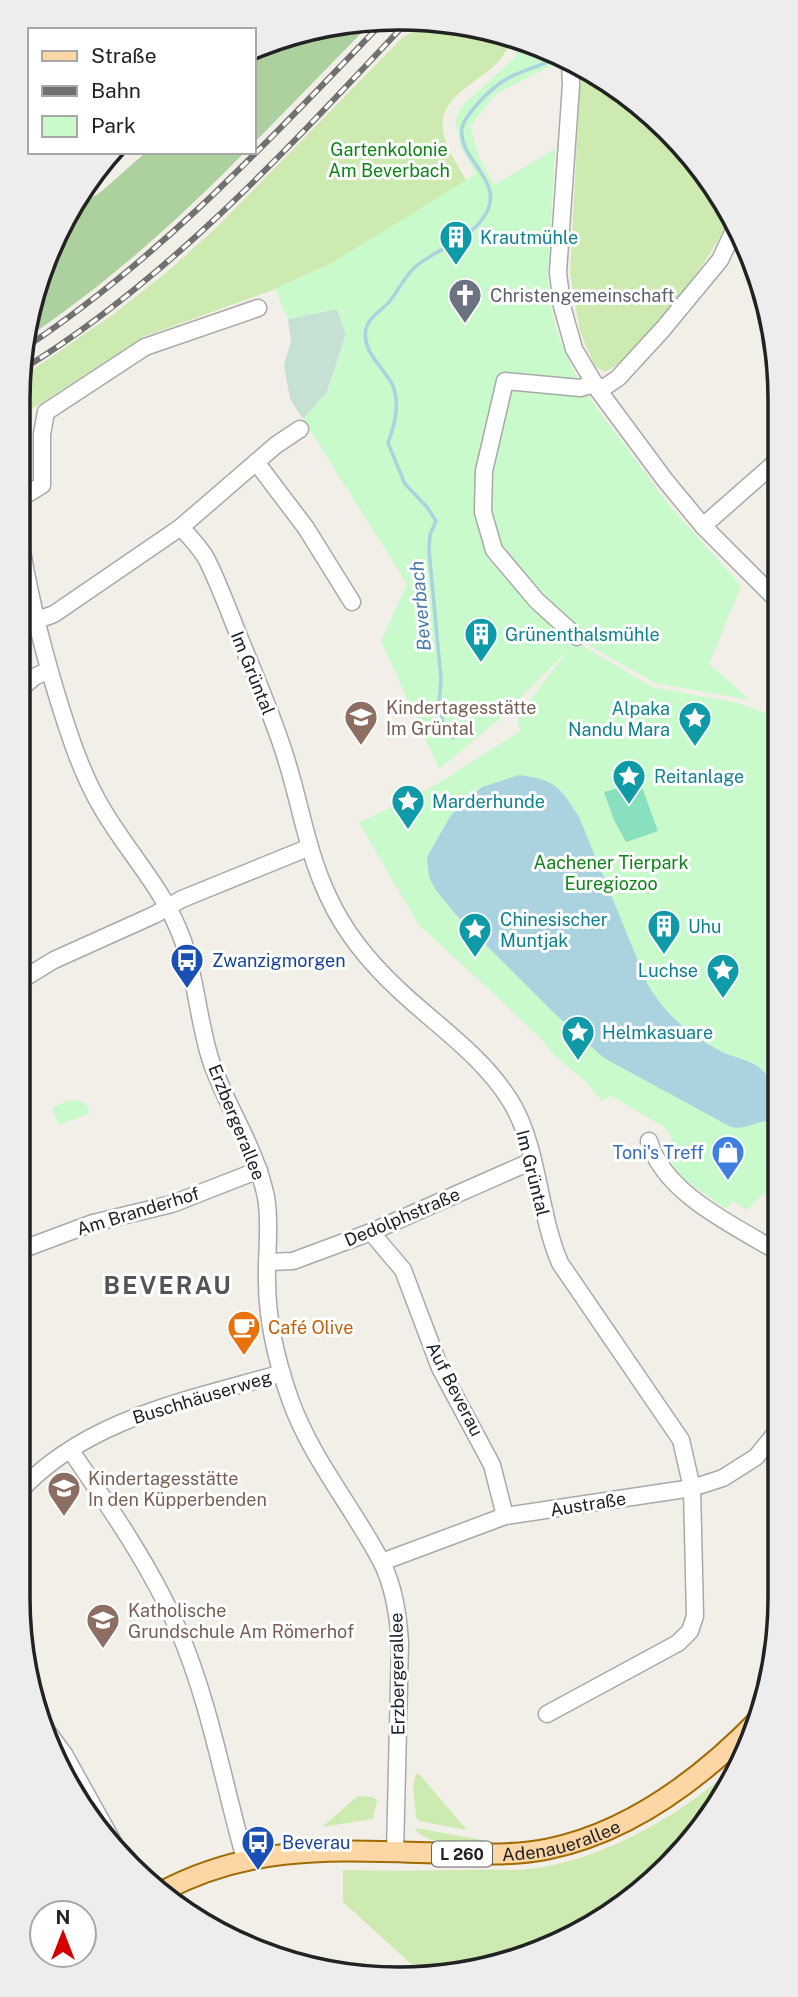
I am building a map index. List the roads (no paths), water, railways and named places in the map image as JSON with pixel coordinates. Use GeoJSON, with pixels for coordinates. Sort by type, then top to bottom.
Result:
{"type":"FeatureCollection","features":[{"type":"Feature","properties":{"kind":"main road","name":"Adenauerallee"},"geometry":{"type":"LineString","coordinates":[[170,1888],[245,1859],[289,1852],[480,1854],[528,1852],[575,1843],[631,1819],[667,1798],[740,1739]]}},
{"type":"Feature","properties":{"kind":"street"},"geometry":{"type":"LineString","coordinates":[[570,72],[558,272],[562,306],[574,349],[597,388],[665,480],[703,526],[768,591]]}},
{"type":"Feature","properties":{"kind":"street"},"geometry":{"type":"LineString","coordinates":[[577,637],[537,601],[494,551],[483,512],[484,471],[505,381],[597,388],[618,378],[663,330],[720,260],[731,237]]}},
{"type":"Feature","properties":{"kind":"street"},"geometry":{"type":"LineString","coordinates":[[30,492],[42,485],[42,434],[46,412],[145,346],[258,307]]}},
{"type":"Feature","properties":{"kind":"street"},"geometry":{"type":"LineString","coordinates":[[35,621],[54,614],[181,527],[285,438],[300,429]]}},
{"type":"Feature","properties":{"kind":"street"},"geometry":{"type":"LineString","coordinates":[[256,462],[306,528],[352,602]]}},
{"type":"Feature","properties":{"kind":"street"},"geometry":{"type":"LineString","coordinates":[[703,526],[768,470]]}},
{"type":"Feature","properties":{"kind":"street","name":"Im Grüntal"},"geometry":{"type":"LineString","coordinates":[[181,527],[206,558],[259,685],[287,761],[310,847],[328,898],[371,962],[492,1076],[511,1102],[527,1134],[550,1239],[560,1263],[681,1440],[692,1488],[695,1616],[690,1630],[667,1650],[547,1714]]}},
{"type":"Feature","properties":{"kind":"street","name":"Erzbergerallee"},"geometry":{"type":"LineString","coordinates":[[30,593],[49,670],[85,775],[100,805],[168,907],[179,931],[189,961],[210,1058],[223,1091],[245,1132],[259,1170],[266,1199],[268,1301],[282,1373],[299,1421],[382,1562],[393,1591],[399,1630],[400,1684],[395,1853]]}},
{"type":"Feature","properties":{"kind":"street"},"geometry":{"type":"LineString","coordinates":[[30,680],[49,670]]}},
{"type":"Feature","properties":{"kind":"street"},"geometry":{"type":"LineString","coordinates":[[30,975],[54,960],[168,907],[310,847]]}},
{"type":"Feature","properties":{"kind":"street"},"geometry":{"type":"LineString","coordinates":[[649,1141],[659,1166],[677,1185],[711,1211],[768,1246]]}},
{"type":"Feature","properties":{"kind":"street","name":"Dedolphstraße"},"geometry":{"type":"LineString","coordinates":[[268,1262],[293,1261],[371,1232],[532,1161]]}},
{"type":"Feature","properties":{"kind":"street","name":"Am Branderhof"},"geometry":{"type":"LineString","coordinates":[[30,1247],[93,1223],[172,1203],[259,1170]]}},
{"type":"Feature","properties":{"kind":"street","name":"Auf Beverau"},"geometry":{"type":"LineString","coordinates":[[371,1232],[402,1270],[440,1368],[492,1465],[505,1516]]}},
{"type":"Feature","properties":{"kind":"street","name":"Buschhäuserweg"},"geometry":{"type":"LineString","coordinates":[[30,1482],[101,1432],[156,1409],[282,1373]]}},
{"type":"Feature","properties":{"kind":"street","name":"Austraße"},"geometry":{"type":"LineString","coordinates":[[382,1562],[505,1516],[692,1488],[723,1478],[756,1457],[768,1442]]}},
{"type":"Feature","properties":{"kind":"street"},"geometry":{"type":"LineString","coordinates":[[71,1451],[136,1549],[178,1629],[211,1723],[245,1859]]}},
{"type":"Feature","properties":{"kind":"water"},"geometry":{"type":"Polygon","coordinates":[[[519,775],[549,782],[561,791],[579,817],[648,985],[672,1016],[690,1032],[724,1053],[751,1062],[764,1072],[768,1080],[768,1121],[738,1128],[731,1127],[604,1058],[554,1013],[457,916],[435,889],[429,877],[427,857],[451,815],[482,787],[519,775]]]}},
{"type":"Feature","properties":{"kind":"waterway","name":"Beverbach"},"geometry":{"type":"LineString","coordinates":[[453,738],[443,723],[439,704],[441,679],[429,550],[430,535],[436,521],[405,484],[388,443],[396,414],[395,393],[389,379],[370,352],[365,337],[366,329],[415,267],[466,235],[481,221],[489,207],[487,183],[463,140],[462,128],[467,118],[481,100],[502,82],[548,61]]}},
{"type":"Feature","properties":{"kind":"railway"},"geometry":{"type":"LineString","coordinates":[[32,363],[129,294],[226,209],[399,30]]}},
{"type":"Feature","properties":{"kind":"railway"},"geometry":{"type":"LineString","coordinates":[[256,153],[374,31]]}},
{"type":"Feature","properties":{"kind":"railway"},"geometry":{"type":"LineString","coordinates":[[35,341],[76,312],[170,235],[255,154]]}},
{"type":"Feature","properties":{"kind":"place","name":"Krautmühle"},"geometry":{"type":"Point","coordinates":[456,267]}},
{"type":"Feature","properties":{"kind":"place","name":"Christengemeinschaft"},"geometry":{"type":"Point","coordinates":[465,325]}},
{"type":"Feature","properties":{"kind":"place","name":"Grünenthalsmühle"},"geometry":{"type":"Point","coordinates":[481,664]}},
{"type":"Feature","properties":{"kind":"place","name":"Kindertagesstätte Im Grüntal"},"geometry":{"type":"Point","coordinates":[361,747]}},
{"type":"Feature","properties":{"kind":"place","name":"Alpaka Nandu Mara"},"geometry":{"type":"Point","coordinates":[695,748]}},
{"type":"Feature","properties":{"kind":"place","name":"Reitanlage"},"geometry":{"type":"Point","coordinates":[629,806]}},
{"type":"Feature","properties":{"kind":"place","name":"Marderhunde"},"geometry":{"type":"Point","coordinates":[408,831]}},
{"type":"Feature","properties":{"kind":"place","name":"Uhu"},"geometry":{"type":"Point","coordinates":[664,956]}},
{"type":"Feature","properties":{"kind":"place","name":"Chinesischer Muntjak"},"geometry":{"type":"Point","coordinates":[475,959]}},
{"type":"Feature","properties":{"kind":"place","name":"Zwanzigmorgen"},"geometry":{"type":"Point","coordinates":[187,990]}},
{"type":"Feature","properties":{"kind":"place","name":"Luchse"},"geometry":{"type":"Point","coordinates":[723,1000]}},
{"type":"Feature","properties":{"kind":"place","name":"Helmkasuare"},"geometry":{"type":"Point","coordinates":[578,1062]}},
{"type":"Feature","properties":{"kind":"place","name":"Toni's Treff"},"geometry":{"type":"Point","coordinates":[728,1182]}},
{"type":"Feature","properties":{"kind":"place","name":"Café Olive"},"geometry":{"type":"Point","coordinates":[244,1357]}},
{"type":"Feature","properties":{"kind":"place","name":"Kindertagesstätte In den Küpperbenden"},"geometry":{"type":"Point","coordinates":[64,1518]}},
{"type":"Feature","properties":{"kind":"place","name":"Katholische Grundschule Am Römerhof"},"geometry":{"type":"Point","coordinates":[103,1650]}},
{"type":"Feature","properties":{"kind":"place","name":"Beverau"},"geometry":{"type":"Point","coordinates":[258,1872]}},
{"type":"Feature","properties":{"kind":"district","name":"BEVERAU"},"geometry":{"type":"Point","coordinates":[168,1285]}},
{"type":"Feature","properties":{"kind":"park label","name":"Gartenkolonie Am Beverbach"},"geometry":{"type":"Point","coordinates":[389,159]}},
{"type":"Feature","properties":{"kind":"park label","name":"Aachener Tierpark Euregiozoo"},"geometry":{"type":"Point","coordinates":[611,872]}}]}
